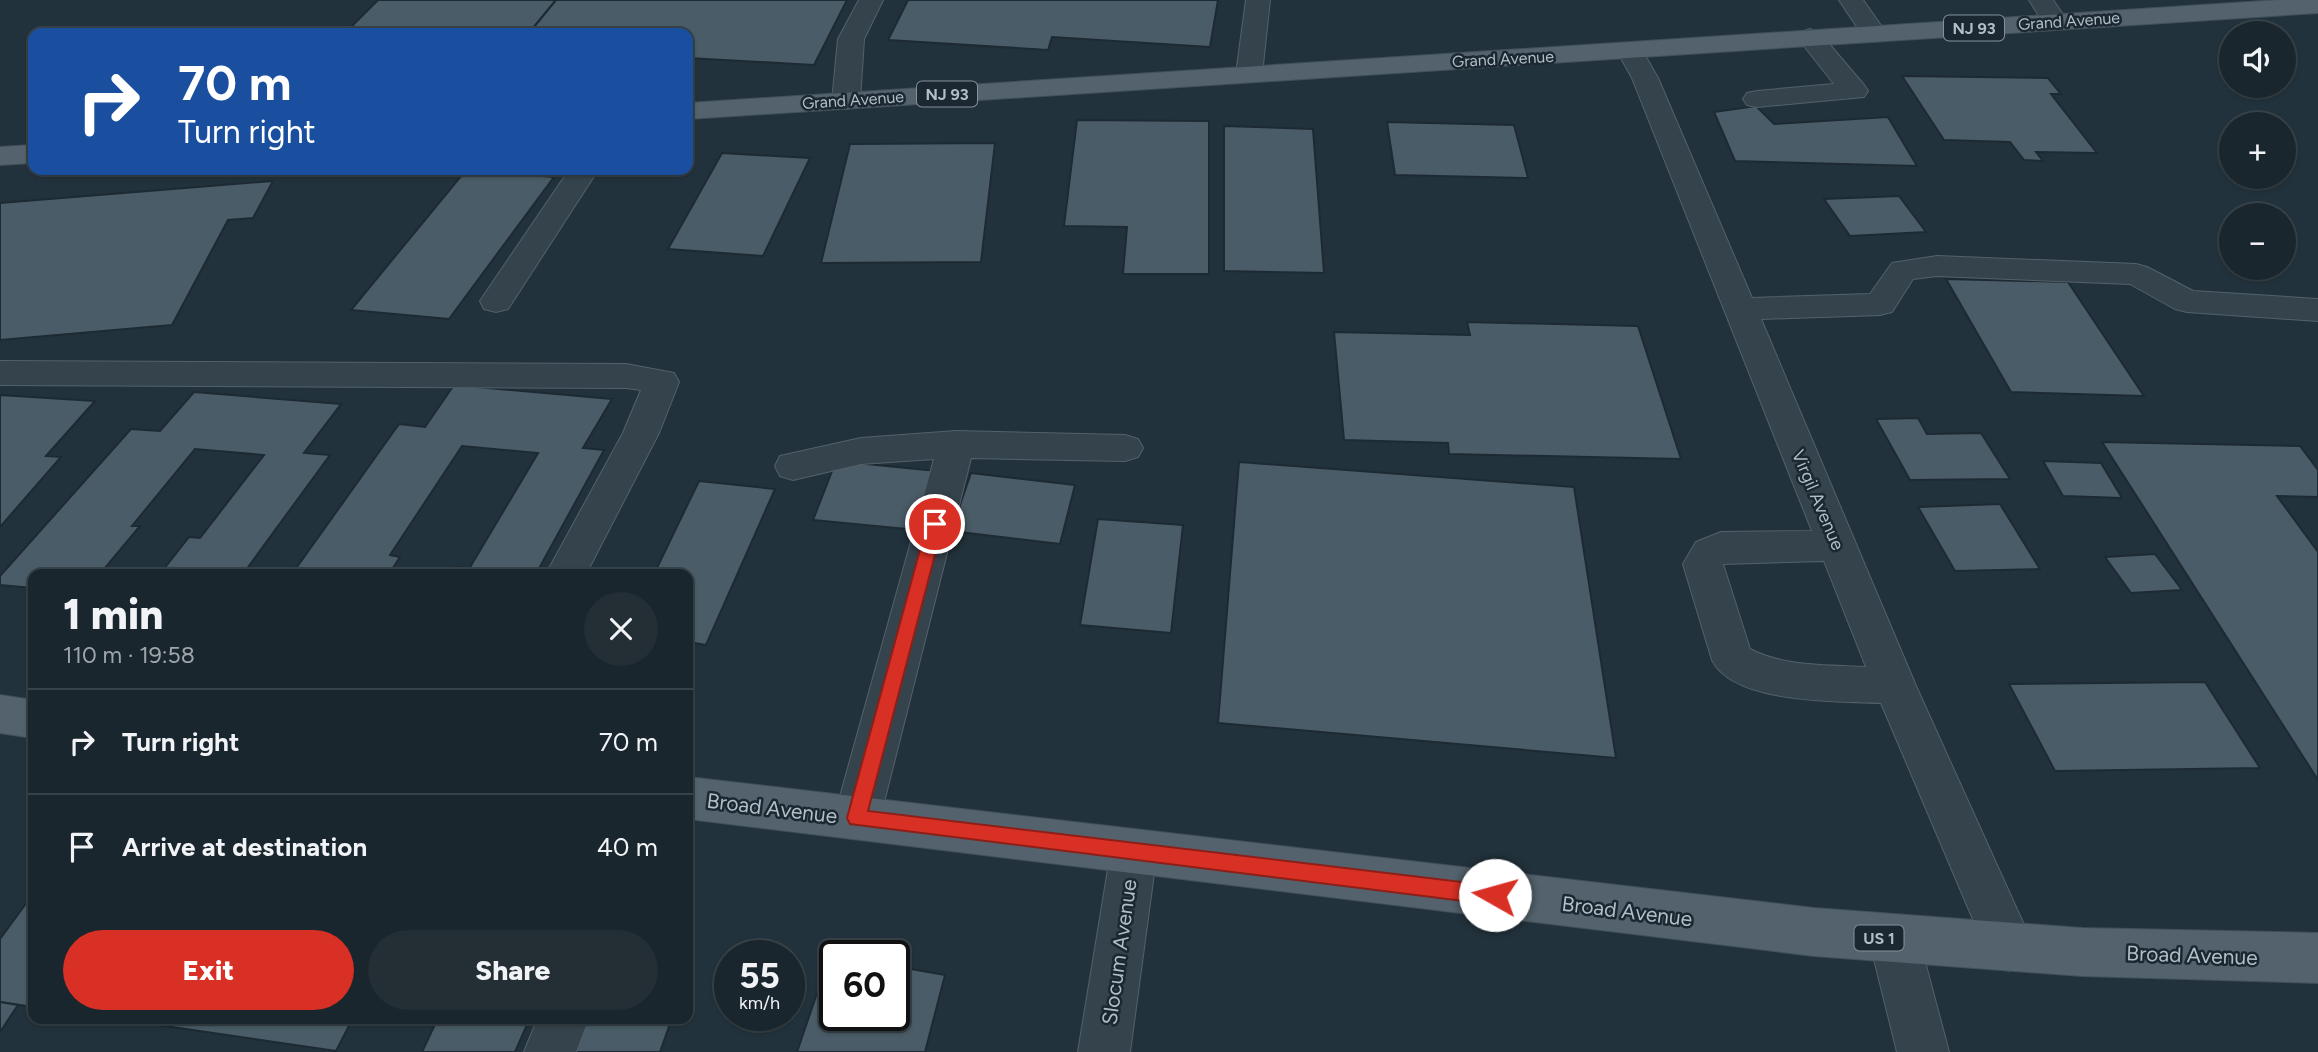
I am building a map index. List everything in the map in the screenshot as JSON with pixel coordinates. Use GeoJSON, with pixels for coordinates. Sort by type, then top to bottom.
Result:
{"type":"FeatureCollection","features":[{"type":"Feature","properties":{"kind":"main road","name":"Grand Avenue"},"geometry":{"type":"LineString","coordinates":[[693,111],[2318,5]]}},
{"type":"Feature","properties":{"kind":"main road"},"geometry":{"type":"LineString","coordinates":[[0,156],[28,154]]}},
{"type":"Feature","properties":{"kind":"main road"},"geometry":{"type":"LineString","coordinates":[[0,715],[28,718]]}},
{"type":"Feature","properties":{"kind":"main road","name":"Broad Avenue"},"geometry":{"type":"LineString","coordinates":[[693,799],[1738,924],[2008,947],[2318,958]]}},
{"type":"Feature","properties":{"kind":"street"},"geometry":{"type":"LineString","coordinates":[[846,100],[851,39],[871,0]]}},
{"type":"Feature","properties":{"kind":"street"},"geometry":{"type":"LineString","coordinates":[[1249,74],[1258,0]]}},
{"type":"Feature","properties":{"kind":"street"},"geometry":{"type":"LineString","coordinates":[[1851,0],[1874,34]]}},
{"type":"Feature","properties":{"kind":"street"},"geometry":{"type":"LineString","coordinates":[[2041,0],[2055,22]]}},
{"type":"Feature","properties":{"kind":"street"},"geometry":{"type":"LineString","coordinates":[[1757,99],[1854,91],[1810,37]]}},
{"type":"Feature","properties":{"kind":"street","name":"Virgil Avenue"},"geometry":{"type":"LineString","coordinates":[[1630,51],[1644,78],[1895,686],[2008,947]]}},
{"type":"Feature","properties":{"kind":"street"},"geometry":{"type":"LineString","coordinates":[[496,301],[580,175]]}},
{"type":"Feature","properties":{"kind":"street"},"geometry":{"type":"LineString","coordinates":[[1738,309],[1880,304],[1903,270],[1937,266],[2136,274],[2187,301],[2318,310]]}},
{"type":"Feature","properties":{"kind":"street"},"geometry":{"type":"LineString","coordinates":[[0,373],[626,376],[662,382],[641,433],[569,569]]}},
{"type":"Feature","properties":{"kind":"street"},"geometry":{"type":"LineString","coordinates":[[857,818],[956,444]]}},
{"type":"Feature","properties":{"kind":"street"},"geometry":{"type":"LineString","coordinates":[[793,466],[861,451],[956,444],[1125,448]]}},
{"type":"Feature","properties":{"kind":"street"},"geometry":{"type":"LineString","coordinates":[[1837,546],[1721,547],[1710,550],[1703,564],[1733,660],[1744,668],[1771,677],[1895,686]]}},
{"type":"Feature","properties":{"kind":"street","name":"Slocum Avenue"},"geometry":{"type":"LineString","coordinates":[[1104,1052],[1134,851]]}},
{"type":"Feature","properties":{"kind":"street"},"geometry":{"type":"LineString","coordinates":[[1894,939],[1923,1052]]}},
{"type":"Feature","properties":{"kind":"street"},"geometry":{"type":"LineString","coordinates":[[550,1052],[562,1024]]}},
{"type":"Feature","properties":{"kind":"building"},"geometry":{"type":"Polygon","coordinates":[[[378,0],[556,0],[533,28],[350,28],[378,0]]]}},
{"type":"Feature","properties":{"kind":"building"},"geometry":{"type":"Polygon","coordinates":[[[556,0],[847,0],[814,65],[693,58],[693,28],[533,28],[556,0]]]}},
{"type":"Feature","properties":{"kind":"building"},"geometry":{"type":"Polygon","coordinates":[[[908,0],[1218,0],[1210,47],[1052,37],[1048,50],[888,40],[908,0]]]}},
{"type":"Feature","properties":{"kind":"building"},"geometry":{"type":"Polygon","coordinates":[[[1902,76],[2048,78],[2061,94],[2051,94],[2097,153],[2036,152],[2043,161],[2024,160],[2010,142],[1944,140],[1902,76]]]}},
{"type":"Feature","properties":{"kind":"building"},"geometry":{"type":"Polygon","coordinates":[[[1756,106],[1774,124],[1888,117],[1917,166],[1735,161],[1714,112],[1756,106]]]}},
{"type":"Feature","properties":{"kind":"building"},"geometry":{"type":"Polygon","coordinates":[[[1077,120],[1209,121],[1209,274],[1123,274],[1127,227],[1064,226],[1077,120]]]}},
{"type":"Feature","properties":{"kind":"building"},"geometry":{"type":"Polygon","coordinates":[[[1387,122],[1514,125],[1528,178],[1395,175],[1387,122]]]}},
{"type":"Feature","properties":{"kind":"building"},"geometry":{"type":"Polygon","coordinates":[[[1224,126],[1313,129],[1324,273],[1224,271],[1224,126]]]}},
{"type":"Feature","properties":{"kind":"building"},"geometry":{"type":"Polygon","coordinates":[[[995,143],[981,262],[821,263],[850,144],[995,143]]]}},
{"type":"Feature","properties":{"kind":"building"},"geometry":{"type":"Polygon","coordinates":[[[722,153],[810,158],[763,256],[668,249],[722,153]]]}},
{"type":"Feature","properties":{"kind":"building"},"geometry":{"type":"Polygon","coordinates":[[[462,175],[554,177],[449,319],[351,310],[462,175]]]}},
{"type":"Feature","properties":{"kind":"building"},"geometry":{"type":"Polygon","coordinates":[[[273,181],[253,218],[228,220],[172,325],[0,340],[0,203],[273,181]]]}},
{"type":"Feature","properties":{"kind":"building"},"geometry":{"type":"Polygon","coordinates":[[[1899,196],[1926,232],[1850,236],[1824,199],[1899,196]]]}},
{"type":"Feature","properties":{"kind":"building"},"geometry":{"type":"Polygon","coordinates":[[[1946,279],[2068,282],[2144,396],[2011,392],[1946,279]]]}},
{"type":"Feature","properties":{"kind":"building"},"geometry":{"type":"Polygon","coordinates":[[[1467,322],[1638,326],[1681,459],[1449,454],[1448,443],[1344,440],[1334,332],[1470,335],[1467,322]]]}},
{"type":"Feature","properties":{"kind":"building"},"geometry":{"type":"Polygon","coordinates":[[[454,385],[612,399],[583,448],[604,450],[539,569],[469,569],[538,453],[462,446],[390,555],[400,557],[392,569],[296,569],[399,424],[425,427],[454,385]]]}},
{"type":"Feature","properties":{"kind":"building"},"geometry":{"type":"Polygon","coordinates":[[[194,392],[341,404],[304,453],[330,455],[247,569],[164,569],[189,537],[200,538],[264,455],[195,449],[132,526],[140,526],[104,569],[28,569],[28,588],[0,585],[0,576],[131,429],[160,431],[194,392]]]}},
{"type":"Feature","properties":{"kind":"building"},"geometry":{"type":"Polygon","coordinates":[[[0,395],[95,401],[46,456],[61,457],[0,527],[0,395]]]}},
{"type":"Feature","properties":{"kind":"building"},"geometry":{"type":"Polygon","coordinates":[[[1918,418],[1927,434],[1981,433],[2010,479],[1910,480],[1876,419],[1918,418]]]}},
{"type":"Feature","properties":{"kind":"building"},"geometry":{"type":"Polygon","coordinates":[[[2102,442],[2300,446],[2318,470],[2318,497],[2277,496],[2318,552],[2318,780],[2102,442]]]}},
{"type":"Feature","properties":{"kind":"building"},"geometry":{"type":"Polygon","coordinates":[[[836,461],[937,471],[917,530],[813,520],[836,461]]]}},
{"type":"Feature","properties":{"kind":"building"},"geometry":{"type":"Polygon","coordinates":[[[2043,461],[2101,463],[2122,498],[2063,496],[2043,461]]]}},
{"type":"Feature","properties":{"kind":"building"},"geometry":{"type":"Polygon","coordinates":[[[1239,462],[1574,487],[1616,758],[1218,723],[1239,462]]]}},
{"type":"Feature","properties":{"kind":"building"},"geometry":{"type":"Polygon","coordinates":[[[971,473],[1075,485],[1060,544],[951,531],[971,473]]]}},
{"type":"Feature","properties":{"kind":"building"},"geometry":{"type":"Polygon","coordinates":[[[699,481],[775,489],[706,645],[693,643],[693,569],[656,569],[699,481]]]}},
{"type":"Feature","properties":{"kind":"building"},"geometry":{"type":"Polygon","coordinates":[[[2000,504],[2040,569],[1955,571],[1918,507],[2000,504]]]}},
{"type":"Feature","properties":{"kind":"building"},"geometry":{"type":"Polygon","coordinates":[[[1098,519],[1183,525],[1171,633],[1080,625],[1098,519]]]}},
{"type":"Feature","properties":{"kind":"building"},"geometry":{"type":"Polygon","coordinates":[[[2155,554],[2182,590],[2131,593],[2105,557],[2155,554]]]}},
{"type":"Feature","properties":{"kind":"building"},"geometry":{"type":"Polygon","coordinates":[[[2205,682],[2260,768],[2055,771],[2009,684],[2205,682]]]}},
{"type":"Feature","properties":{"kind":"building"},"geometry":{"type":"Polygon","coordinates":[[[28,901],[28,1006],[0,1002],[0,939],[28,901]]]}},
{"type":"Feature","properties":{"kind":"building"},"geometry":{"type":"Polygon","coordinates":[[[910,969],[945,975],[925,1052],[797,1052],[819,987],[819,1031],[910,1031],[910,969]]]}},
{"type":"Feature","properties":{"kind":"building"},"geometry":{"type":"Polygon","coordinates":[[[0,1002],[18,1005],[0,1032],[0,1002]]]}},
{"type":"Feature","properties":{"kind":"building"},"geometry":{"type":"Polygon","coordinates":[[[152,1024],[350,1024],[336,1051],[152,1024]]]}},
{"type":"Feature","properties":{"kind":"building"},"geometry":{"type":"Polygon","coordinates":[[[435,1024],[527,1024],[515,1052],[422,1052],[435,1024]]]}},
{"type":"Feature","properties":{"kind":"building"},"geometry":{"type":"Polygon","coordinates":[[[584,1024],[670,1024],[660,1052],[573,1052],[584,1024]]]}},
{"type":"Feature","properties":{"kind":"route"},"geometry":{"type":"LineString","coordinates":[[935,524],[857,818],[1495,895]]}}]}
